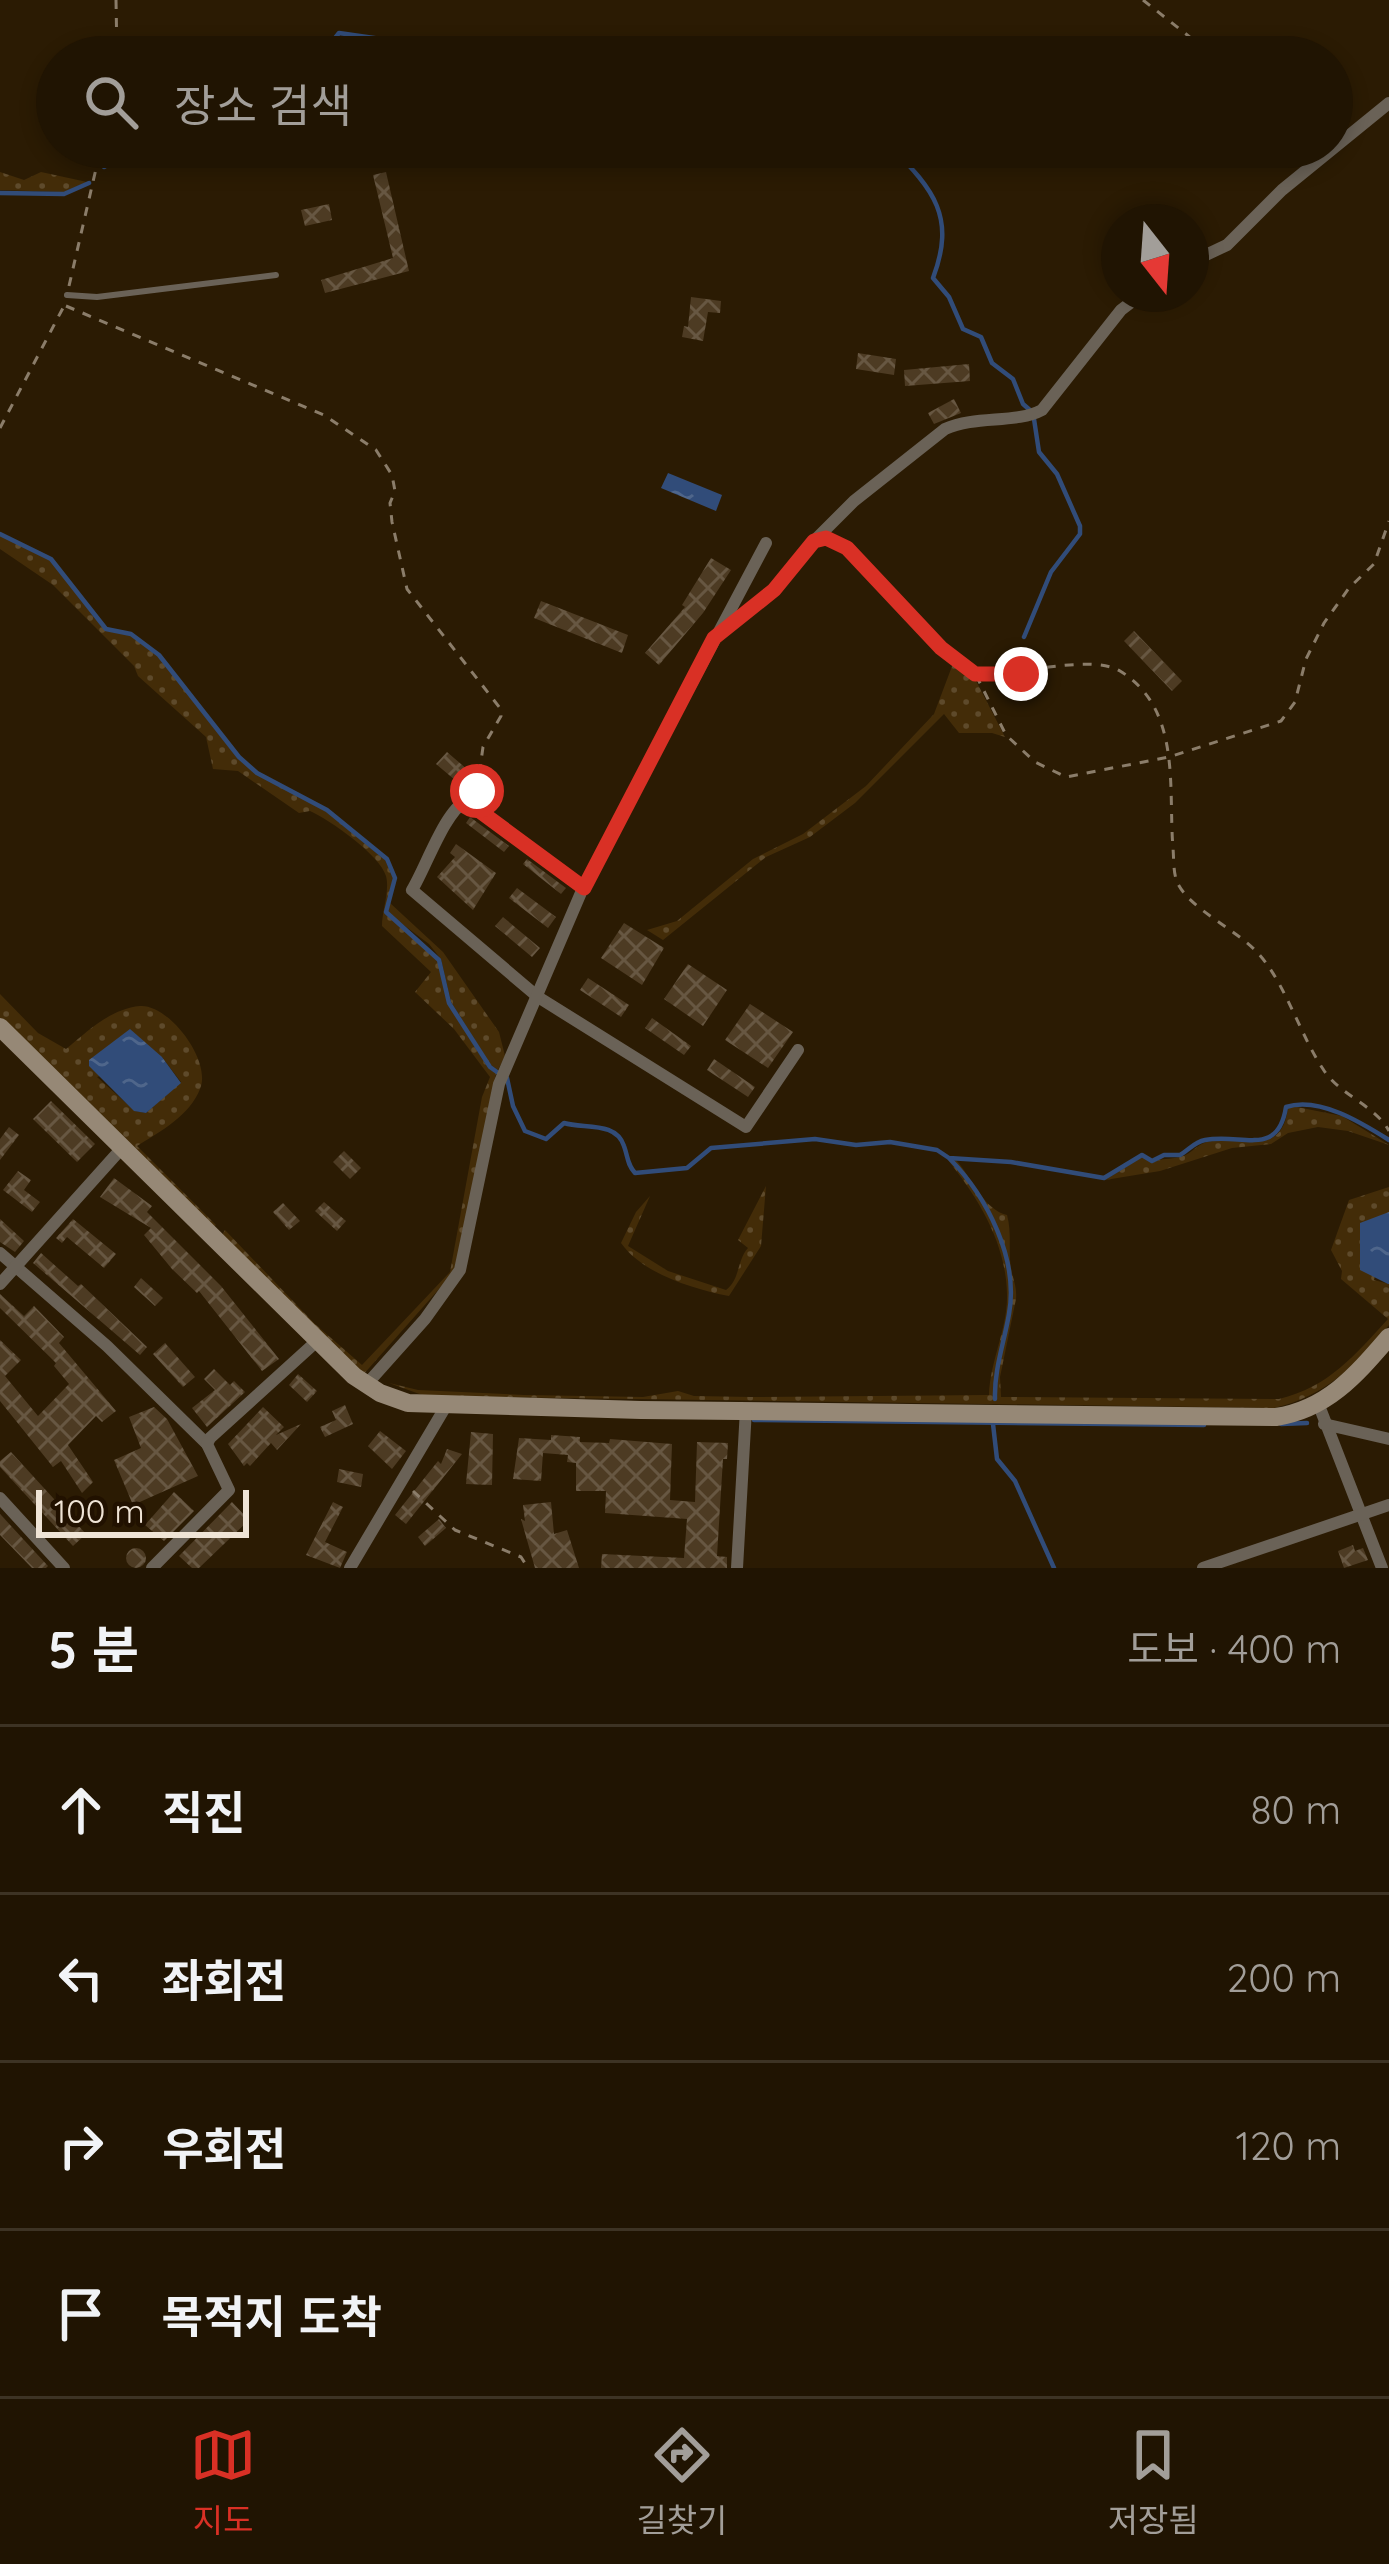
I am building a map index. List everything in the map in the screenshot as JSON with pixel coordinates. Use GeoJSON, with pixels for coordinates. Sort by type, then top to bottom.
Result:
{"type":"FeatureCollection","features":[{"type":"Feature","properties":{"kind":"main road"},"geometry":{"type":"LineString","coordinates":[[0,1027],[317,1341],[367,1384],[408,1402],[1276,1417],[1334,1395],[1389,1336]]}},
{"type":"Feature","properties":{"kind":"street"},"geometry":{"type":"LineString","coordinates":[[1353,132],[1389,103]]}},
{"type":"Feature","properties":{"kind":"street"},"geometry":{"type":"LineString","coordinates":[[1209,253],[1227,244],[1309,168]]}},
{"type":"Feature","properties":{"kind":"street"},"geometry":{"type":"LineString","coordinates":[[714,638],[774,590],[854,501],[945,429],[962,422],[1030,416],[1042,410],[1119,312]]}},
{"type":"Feature","properties":{"kind":"street"},"geometry":{"type":"LineString","coordinates":[[367,1384],[460,1270],[500,1084],[584,888],[766,543]]}},
{"type":"Feature","properties":{"kind":"street"},"geometry":{"type":"LineString","coordinates":[[584,888],[466,801],[454,807],[412,890],[538,997],[746,1127],[798,1050]]}},
{"type":"Feature","properties":{"kind":"street"},"geometry":{"type":"LineString","coordinates":[[0,1284],[122,1148]]}},
{"type":"Feature","properties":{"kind":"street"},"geometry":{"type":"LineString","coordinates":[[0,1252],[107,1346],[207,1444],[229,1490],[152,1568]]}},
{"type":"Feature","properties":{"kind":"street"},"geometry":{"type":"LineString","coordinates":[[207,1444],[317,1341]]}},
{"type":"Feature","properties":{"kind":"street"},"geometry":{"type":"LineString","coordinates":[[1318,1403],[1382,1568]]}},
{"type":"Feature","properties":{"kind":"street"},"geometry":{"type":"LineString","coordinates":[[350,1568],[446,1406]]}},
{"type":"Feature","properties":{"kind":"street"},"geometry":{"type":"LineString","coordinates":[[737,1568],[746,1409]]}},
{"type":"Feature","properties":{"kind":"street"},"geometry":{"type":"LineString","coordinates":[[1323,1424],[1389,1439]]}},
{"type":"Feature","properties":{"kind":"street"},"geometry":{"type":"LineString","coordinates":[[0,1498],[59,1566]]}},
{"type":"Feature","properties":{"kind":"street"},"geometry":{"type":"LineString","coordinates":[[1202,1568],[1389,1504]]}},
{"type":"Feature","properties":{"kind":"lane"},"geometry":{"type":"LineString","coordinates":[[67,295],[97,297],[276,275]]}},
{"type":"Feature","properties":{"kind":"path"},"geometry":{"type":"LineString","coordinates":[[116,0],[117,36]]}},
{"type":"Feature","properties":{"kind":"path"},"geometry":{"type":"LineString","coordinates":[[1143,0],[1188,36]]}},
{"type":"Feature","properties":{"kind":"path"},"geometry":{"type":"LineString","coordinates":[[64,305],[324,415],[376,450],[392,475],[392,522],[407,589],[500,708],[501,716],[483,747],[477,791],[466,801]]}},
{"type":"Feature","properties":{"kind":"path"},"geometry":{"type":"LineString","coordinates":[[814,541],[826,538],[847,548],[941,648],[975,674],[1006,735],[1052,773],[1077,777],[1169,757],[1281,721],[1295,702],[1306,659],[1324,623],[1374,564],[1389,521]]}},
{"type":"Feature","properties":{"kind":"path"},"geometry":{"type":"LineString","coordinates":[[975,674],[1021,674],[1080,663],[1118,669],[1134,683],[1160,718],[1169,741],[1168,810],[1179,887],[1270,967],[1324,1072],[1378,1116],[1389,1131]]}},
{"type":"Feature","properties":{"kind":"path"},"geometry":{"type":"LineString","coordinates":[[402,1480],[455,1530],[521,1557],[528,1568]]}},
{"type":"Feature","properties":{"kind":"shaded area"},"geometry":{"type":"Polygon","coordinates":[[[0,172],[24,180],[41,172],[87,182],[64,192],[0,190],[0,172]]]}},
{"type":"Feature","properties":{"kind":"shaded area"},"geometry":{"type":"Polygon","coordinates":[[[0,535],[50,560],[105,630],[130,635],[158,656],[238,759],[326,811],[385,860],[393,878],[385,913],[438,960],[448,1004],[488,1068],[496,1073],[454,1272],[362,1376],[221,1237],[225,1230],[315,1324],[362,1365],[450,1272],[482,1097],[490,1077],[454,1029],[415,992],[431,972],[382,926],[387,882],[374,858],[319,816],[310,811],[299,813],[238,771],[213,769],[206,737],[138,676],[134,666],[53,585],[0,549],[0,535]]]}},
{"type":"Feature","properties":{"kind":"shaded area"},"geometry":{"type":"Polygon","coordinates":[[[954,661],[973,675],[1005,737],[959,733],[944,714],[855,803],[810,837],[766,857],[663,940],[647,930],[677,921],[753,859],[803,834],[866,786],[934,714],[954,661]]]}},
{"type":"Feature","properties":{"kind":"shaded area"},"geometry":{"type":"Polygon","coordinates":[[[390,903],[443,952],[499,1032],[505,1056],[498,1070],[451,1002],[441,959],[388,912],[390,903]]]}},
{"type":"Feature","properties":{"kind":"shaded area"},"geometry":{"type":"Polygon","coordinates":[[[0,994],[38,1033],[66,1049],[100,1022],[129,1008],[151,1008],[175,1024],[200,1064],[200,1089],[182,1115],[137,1146],[216,1225],[212,1228],[0,1019],[0,994]],[[162,1057],[97,1077],[135,1111],[146,1113],[181,1082],[162,1057]]]}},
{"type":"Feature","properties":{"kind":"shaded area"},"geometry":{"type":"Polygon","coordinates":[[[1292,1106],[1342,1116],[1389,1145],[1318,1127],[1288,1133],[1271,1144],[1232,1148],[1160,1171],[1105,1180],[1142,1157],[1152,1163],[1184,1155],[1208,1142],[1271,1138],[1279,1133],[1292,1106]]]}},
{"type":"Feature","properties":{"kind":"shaded area"},"geometry":{"type":"Polygon","coordinates":[[[948,1160],[956,1160],[985,1200],[1007,1215],[1016,1294],[1000,1377],[1001,1397],[1279,1399],[1312,1386],[1340,1368],[1388,1319],[1341,1279],[1331,1250],[1349,1200],[1389,1187],[1389,1212],[1374,1280],[1389,1284],[1389,1325],[1339,1377],[1309,1396],[1274,1408],[425,1396],[389,1383],[418,1390],[524,1395],[643,1397],[678,1391],[694,1396],[751,1397],[989,1395],[1007,1307],[1002,1256],[970,1190],[948,1160]]]}},
{"type":"Feature","properties":{"kind":"shaded area"},"geometry":{"type":"Polygon","coordinates":[[[766,1186],[761,1246],[729,1296],[655,1272],[621,1243],[650,1196],[628,1246],[668,1271],[726,1290],[748,1248],[738,1240],[766,1186]]]}},
{"type":"Feature","properties":{"kind":"water"},"geometry":{"type":"Polygon","coordinates":[[[668,473],[722,495],[716,511],[661,488],[668,473]]]}},
{"type":"Feature","properties":{"kind":"water"},"geometry":{"type":"Polygon","coordinates":[[[130,1029],[162,1057],[181,1083],[146,1113],[134,1111],[89,1066],[89,1060],[130,1029]]]}},
{"type":"Feature","properties":{"kind":"water"},"geometry":{"type":"Polygon","coordinates":[[[1389,1212],[1388,1284],[1360,1270],[1360,1223],[1389,1212]]]}},
{"type":"Feature","properties":{"kind":"building"},"geometry":{"type":"Polygon","coordinates":[[[386,172],[409,271],[325,293],[321,280],[393,258],[373,175],[386,172]]]}},
{"type":"Feature","properties":{"kind":"building"},"geometry":{"type":"Polygon","coordinates":[[[329,204],[332,220],[305,226],[301,210],[329,204]]]}},
{"type":"Feature","properties":{"kind":"building"},"geometry":{"type":"Polygon","coordinates":[[[691,297],[721,301],[720,313],[708,312],[703,341],[682,337],[684,326],[688,327],[691,297]]]}},
{"type":"Feature","properties":{"kind":"building"},"geometry":{"type":"Polygon","coordinates":[[[858,353],[896,359],[894,375],[856,369],[858,353]]]}},
{"type":"Feature","properties":{"kind":"building"},"geometry":{"type":"Polygon","coordinates":[[[969,364],[970,381],[905,386],[904,370],[969,364]]]}},
{"type":"Feature","properties":{"kind":"building"},"geometry":{"type":"Polygon","coordinates":[[[954,399],[961,413],[934,424],[928,413],[954,399]]]}},
{"type":"Feature","properties":{"kind":"building"},"geometry":{"type":"Polygon","coordinates":[[[711,558],[731,570],[703,613],[659,665],[645,653],[685,607],[711,558]]]}},
{"type":"Feature","properties":{"kind":"building"},"geometry":{"type":"Polygon","coordinates":[[[541,601],[628,635],[622,653],[534,618],[541,601]]]}},
{"type":"Feature","properties":{"kind":"building"},"geometry":{"type":"Polygon","coordinates":[[[1134,631],[1182,681],[1172,691],[1124,641],[1134,631]]]}},
{"type":"Feature","properties":{"kind":"building"},"geometry":{"type":"Polygon","coordinates":[[[447,752],[474,781],[468,791],[436,764],[447,752]]]}},
{"type":"Feature","properties":{"kind":"building"},"geometry":{"type":"Polygon","coordinates":[[[470,817],[509,846],[504,852],[466,823],[470,817]]]}},
{"type":"Feature","properties":{"kind":"building"},"geometry":{"type":"Polygon","coordinates":[[[456,844],[496,873],[473,910],[437,877],[455,857],[450,853],[456,844]]]}},
{"type":"Feature","properties":{"kind":"building"},"geometry":{"type":"Polygon","coordinates":[[[527,859],[566,888],[561,894],[523,864],[527,859]]]}},
{"type":"Feature","properties":{"kind":"building"},"geometry":{"type":"Polygon","coordinates":[[[517,888],[556,917],[548,928],[509,898],[517,888]]]}},
{"type":"Feature","properties":{"kind":"building"},"geometry":{"type":"Polygon","coordinates":[[[503,917],[540,948],[532,957],[495,926],[503,917]]]}},
{"type":"Feature","properties":{"kind":"building"},"geometry":{"type":"Polygon","coordinates":[[[624,923],[664,948],[642,985],[601,958],[624,923]]]}},
{"type":"Feature","properties":{"kind":"building"},"geometry":{"type":"Polygon","coordinates":[[[688,964],[727,990],[703,1026],[664,999],[688,964]]]}},
{"type":"Feature","properties":{"kind":"building"},"geometry":{"type":"Polygon","coordinates":[[[588,978],[629,1005],[621,1017],[580,990],[588,978]]]}},
{"type":"Feature","properties":{"kind":"building"},"geometry":{"type":"Polygon","coordinates":[[[750,1004],[793,1032],[768,1068],[725,1040],[750,1004]]]}},
{"type":"Feature","properties":{"kind":"building"},"geometry":{"type":"Polygon","coordinates":[[[652,1018],[691,1046],[684,1055],[645,1028],[652,1018]]]}},
{"type":"Feature","properties":{"kind":"building"},"geometry":{"type":"Polygon","coordinates":[[[714,1059],[755,1087],[748,1097],[707,1070],[714,1059]]]}},
{"type":"Feature","properties":{"kind":"building"},"geometry":{"type":"Polygon","coordinates":[[[51,1101],[95,1144],[77,1162],[33,1119],[51,1101]]]}},
{"type":"Feature","properties":{"kind":"building"},"geometry":{"type":"Polygon","coordinates":[[[9,1127],[19,1135],[0,1160],[0,1139],[9,1127]]]}},
{"type":"Feature","properties":{"kind":"building"},"geometry":{"type":"Polygon","coordinates":[[[344,1151],[361,1168],[350,1179],[333,1162],[344,1151]]]}},
{"type":"Feature","properties":{"kind":"building"},"geometry":{"type":"Polygon","coordinates":[[[18,1171],[31,1180],[24,1190],[40,1202],[32,1212],[3,1190],[18,1171]]]}},
{"type":"Feature","properties":{"kind":"building"},"geometry":{"type":"Polygon","coordinates":[[[114,1178],[152,1206],[147,1212],[221,1286],[279,1359],[262,1371],[199,1291],[172,1269],[144,1235],[151,1228],[100,1197],[114,1178]]]}},
{"type":"Feature","properties":{"kind":"building"},"geometry":{"type":"Polygon","coordinates":[[[324,1202],[346,1221],[337,1231],[315,1211],[324,1202]]]}},
{"type":"Feature","properties":{"kind":"building"},"geometry":{"type":"Polygon","coordinates":[[[283,1203],[300,1221],[289,1230],[273,1212],[283,1203]]]}},
{"type":"Feature","properties":{"kind":"building"},"geometry":{"type":"Polygon","coordinates":[[[0,1219],[24,1241],[15,1252],[0,1242],[0,1219]]]}},
{"type":"Feature","properties":{"kind":"building"},"geometry":{"type":"Polygon","coordinates":[[[73,1219],[116,1254],[104,1268],[67,1237],[62,1243],[56,1238],[73,1219]]]}},
{"type":"Feature","properties":{"kind":"building"},"geometry":{"type":"Polygon","coordinates":[[[41,1253],[147,1347],[140,1355],[33,1263],[41,1253]]]}},
{"type":"Feature","properties":{"kind":"building"},"geometry":{"type":"Polygon","coordinates":[[[141,1278],[163,1298],[155,1306],[134,1287],[141,1278]]]}},
{"type":"Feature","properties":{"kind":"building"},"geometry":{"type":"Polygon","coordinates":[[[0,1294],[24,1316],[34,1306],[64,1337],[59,1343],[116,1411],[102,1422],[96,1416],[68,1445],[93,1482],[82,1493],[61,1461],[53,1467],[0,1401],[0,1340],[21,1360],[5,1376],[38,1416],[69,1384],[56,1363],[0,1308],[0,1294]]]}},
{"type":"Feature","properties":{"kind":"building"},"geometry":{"type":"Polygon","coordinates":[[[165,1343],[195,1377],[183,1387],[153,1354],[165,1343]]]}},
{"type":"Feature","properties":{"kind":"building"},"geometry":{"type":"Polygon","coordinates":[[[214,1369],[245,1392],[207,1427],[192,1408],[215,1390],[204,1379],[214,1369]]]}},
{"type":"Feature","properties":{"kind":"building"},"geometry":{"type":"Polygon","coordinates":[[[298,1374],[317,1391],[307,1402],[289,1385],[298,1374]]]}},
{"type":"Feature","properties":{"kind":"building"},"geometry":{"type":"Polygon","coordinates":[[[345,1405],[353,1424],[325,1437],[320,1427],[336,1420],[332,1411],[345,1405]]]}},
{"type":"Feature","properties":{"kind":"building"},"geometry":{"type":"Polygon","coordinates":[[[154,1407],[167,1419],[198,1476],[133,1505],[114,1460],[141,1448],[129,1417],[154,1407]]]}},
{"type":"Feature","properties":{"kind":"building"},"geometry":{"type":"Polygon","coordinates":[[[263,1407],[284,1427],[276,1435],[301,1424],[277,1450],[271,1443],[250,1466],[244,1466],[228,1444],[263,1407]]]}},
{"type":"Feature","properties":{"kind":"building"},"geometry":{"type":"Polygon","coordinates":[[[380,1431],[406,1451],[392,1469],[368,1446],[380,1431]]]}},
{"type":"Feature","properties":{"kind":"building"},"geometry":{"type":"Polygon","coordinates":[[[471,1432],[493,1434],[492,1485],[466,1484],[471,1432]]]}},
{"type":"Feature","properties":{"kind":"building"},"geometry":{"type":"Polygon","coordinates":[[[551,1435],[580,1437],[580,1442],[609,1443],[610,1439],[672,1444],[670,1500],[695,1502],[697,1442],[728,1443],[717,1556],[727,1557],[727,1568],[601,1568],[602,1554],[684,1558],[687,1519],[605,1513],[606,1491],[576,1491],[576,1463],[567,1462],[568,1455],[543,1453],[541,1481],[513,1479],[519,1438],[551,1440],[551,1435]]]}},
{"type":"Feature","properties":{"kind":"building"},"geometry":{"type":"Polygon","coordinates":[[[447,1449],[462,1454],[406,1524],[395,1515],[438,1461],[441,1464],[447,1449]]]}},
{"type":"Feature","properties":{"kind":"building"},"geometry":{"type":"Polygon","coordinates":[[[11,1452],[86,1534],[73,1546],[0,1467],[11,1452]]]}},
{"type":"Feature","properties":{"kind":"building"},"geometry":{"type":"Polygon","coordinates":[[[339,1469],[363,1474],[361,1487],[337,1482],[339,1469]]]}},
{"type":"Feature","properties":{"kind":"building"},"geometry":{"type":"Polygon","coordinates":[[[174,1492],[194,1511],[164,1541],[145,1525],[174,1492]]]}},
{"type":"Feature","properties":{"kind":"building"},"geometry":{"type":"Polygon","coordinates":[[[232,1502],[249,1520],[199,1568],[192,1568],[179,1556],[232,1502]]]}},
{"type":"Feature","properties":{"kind":"building"},"geometry":{"type":"Polygon","coordinates":[[[333,1502],[343,1507],[325,1542],[347,1552],[340,1568],[306,1555],[333,1502]]]}},
{"type":"Feature","properties":{"kind":"building"},"geometry":{"type":"Polygon","coordinates":[[[551,1502],[554,1534],[567,1530],[579,1568],[535,1568],[521,1519],[525,1521],[523,1505],[551,1502]]]}},
{"type":"Feature","properties":{"kind":"building"},"geometry":{"type":"Polygon","coordinates":[[[0,1514],[46,1568],[32,1568],[0,1535],[0,1514]]]}},
{"type":"Feature","properties":{"kind":"building"},"geometry":{"type":"Polygon","coordinates":[[[439,1519],[446,1528],[425,1546],[418,1537],[439,1519]]]}},
{"type":"Feature","properties":{"kind":"building"},"geometry":{"type":"Polygon","coordinates":[[[1353,1545],[1355,1551],[1363,1548],[1368,1560],[1344,1568],[1338,1551],[1353,1545]]]}},
{"type":"Feature","properties":{"kind":"building"},"geometry":{"type":"Polygon","coordinates":[[[136,1548],[146,1558],[136,1568],[126,1558],[136,1548]]]}},
{"type":"Feature","properties":{"kind":"waterway"},"geometry":{"type":"LineString","coordinates":[[337,36],[360,36]]}},
{"type":"Feature","properties":{"kind":"waterway"},"geometry":{"type":"LineString","coordinates":[[911,168],[929,191],[941,221],[940,257],[933,278],[949,297],[963,329],[981,337],[992,363],[1013,379],[1031,411]]}},
{"type":"Feature","properties":{"kind":"waterway"},"geometry":{"type":"LineString","coordinates":[[0,193],[64,194],[89,183]]}},
{"type":"Feature","properties":{"kind":"waterway"},"geometry":{"type":"LineString","coordinates":[[1024,637],[1051,572],[1080,534],[1057,474],[1039,452],[1034,419]]}},
{"type":"Feature","properties":{"kind":"waterway"},"geometry":{"type":"LineString","coordinates":[[0,534],[51,559],[106,629],[131,634],[159,655],[239,757],[257,773],[327,810],[387,859],[395,878],[386,912],[439,960],[449,1003],[497,1072]]}},
{"type":"Feature","properties":{"kind":"waterway"},"geometry":{"type":"LineString","coordinates":[[507,1078],[525,1131],[546,1139],[564,1123],[607,1129],[620,1138],[635,1173],[687,1168],[711,1148],[815,1139],[856,1145],[890,1142],[937,1150],[949,1158],[1011,1162],[1104,1178],[1142,1155],[1152,1161],[1180,1155],[1205,1140],[1267,1138],[1282,1123],[1286,1107],[1299,1105],[1340,1113],[1389,1140]]}},
{"type":"Feature","properties":{"kind":"waterway"},"geometry":{"type":"LineString","coordinates":[[950,1159],[988,1210],[1009,1272],[1009,1314],[995,1399]]}},
{"type":"Feature","properties":{"kind":"waterway"},"geometry":{"type":"LineString","coordinates":[[754,1420],[1204,1425]]}},
{"type":"Feature","properties":{"kind":"waterway"},"geometry":{"type":"LineString","coordinates":[[1281,1424],[1307,1423]]}},
{"type":"Feature","properties":{"kind":"waterway"},"geometry":{"type":"LineString","coordinates":[[993,1424],[997,1459],[1015,1481],[1054,1568]]}},
{"type":"Feature","properties":{"kind":"route"},"geometry":{"type":"LineString","coordinates":[[477,791],[466,801],[584,888],[714,638],[774,590],[814,541],[826,538],[847,548],[941,648],[975,674],[1021,674]]}}]}
